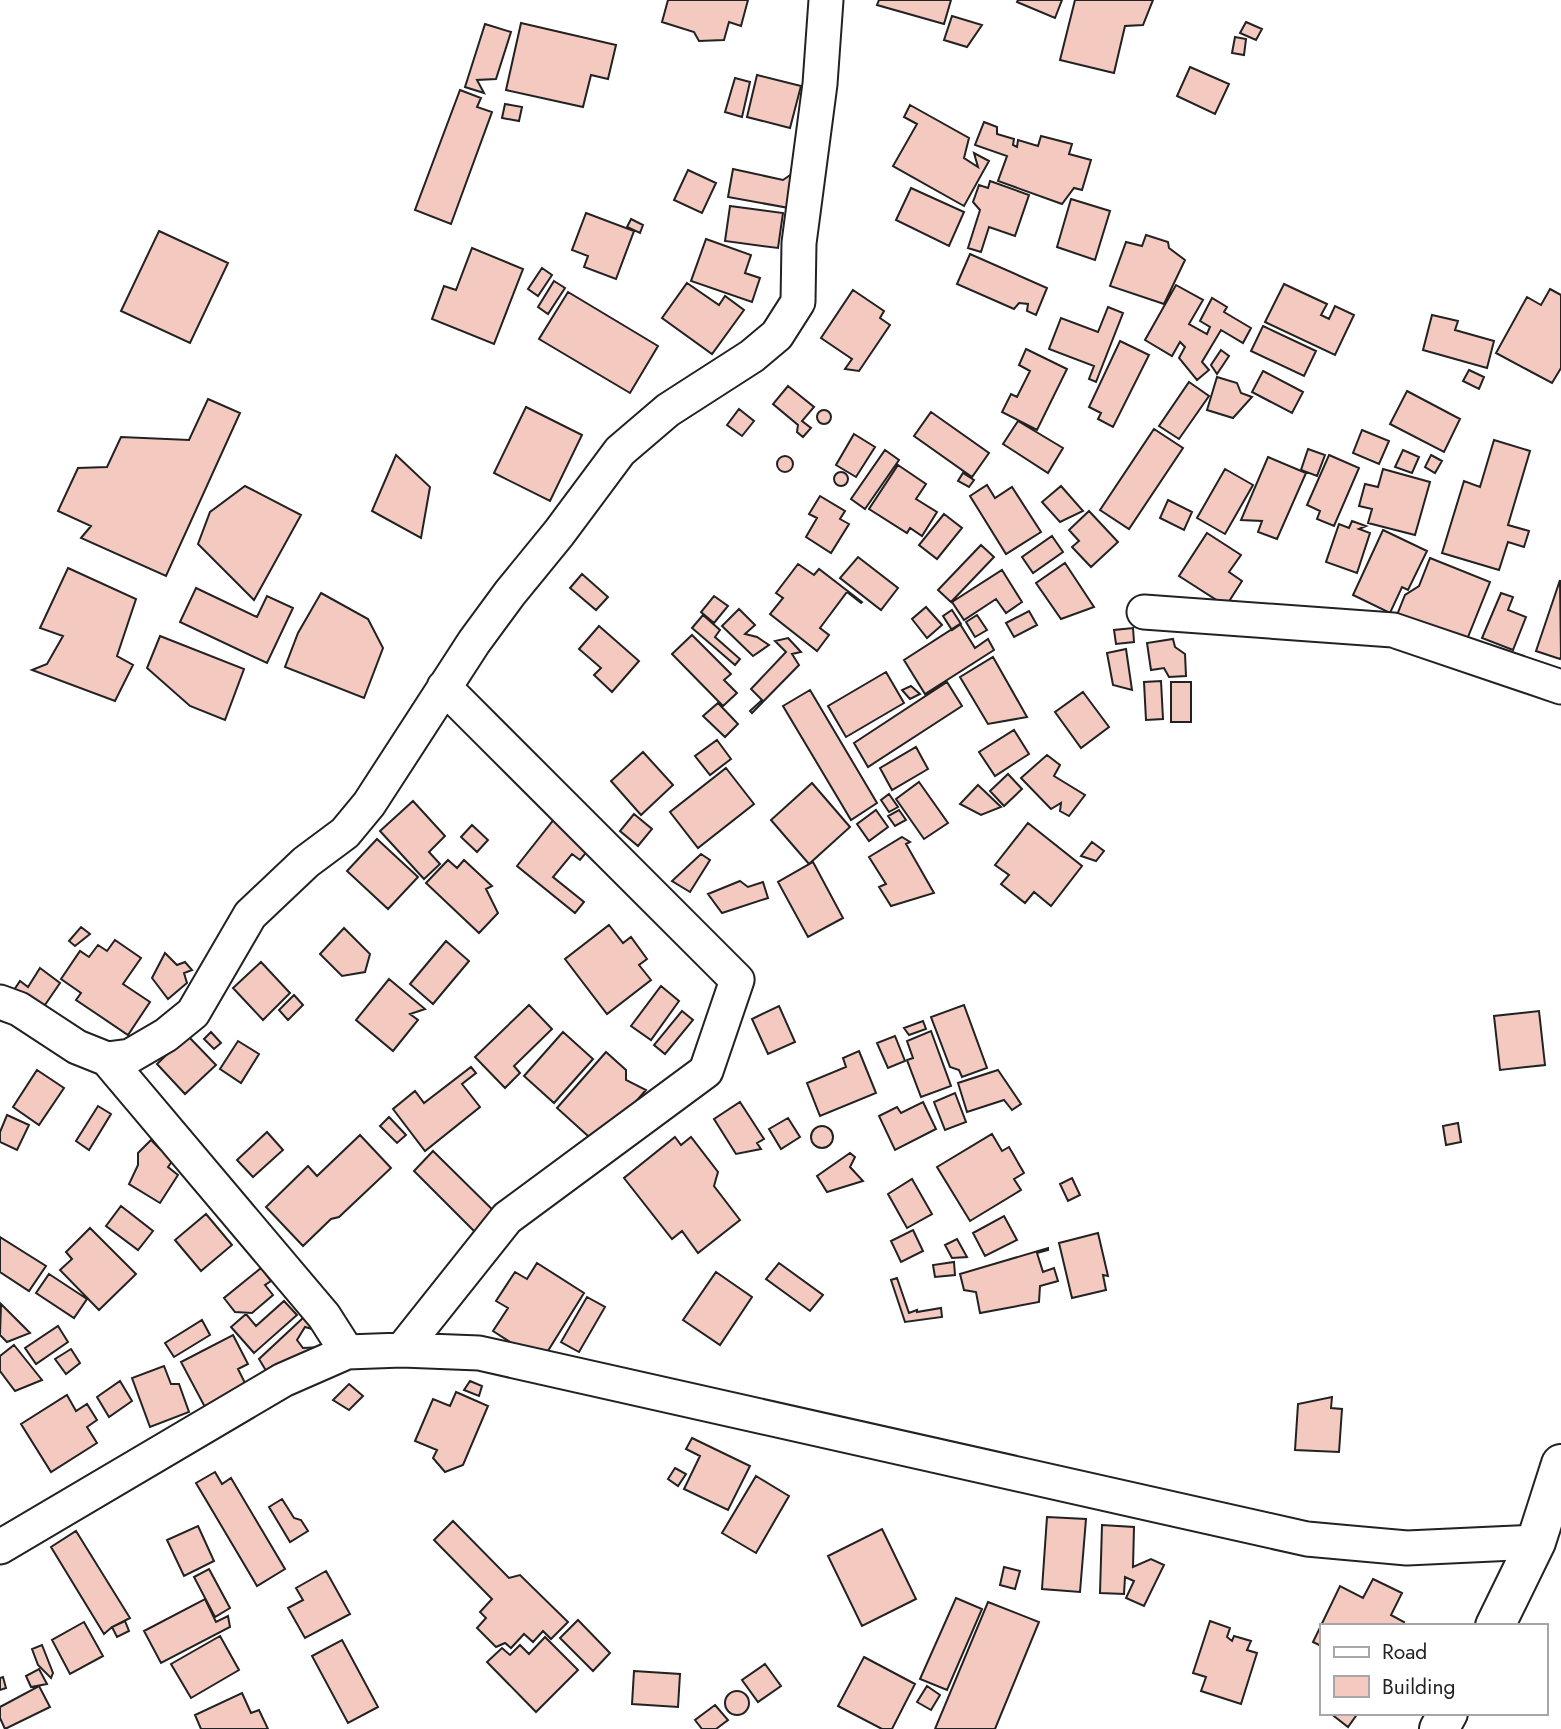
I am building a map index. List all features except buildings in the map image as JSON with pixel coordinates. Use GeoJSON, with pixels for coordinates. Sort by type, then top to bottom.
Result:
{"type":"FeatureCollection","features":[{"type":"Feature","properties":{"kind":"street"},"geometry":{"type":"LineString","coordinates":[[107,1059],[130,1056],[166,1035],[193,1013],[250,915],[306,862],[345,833],[369,804],[474,642],[620,452],[668,410],[752,356],[777,335],[798,302],[799,243],[820,84],[826,0]]}},
{"type":"Feature","properties":{"kind":"street"},"geometry":{"type":"LineString","coordinates":[[1144,612],[1393,630],[1561,687]]}},
{"type":"Feature","properties":{"kind":"street"},"geometry":{"type":"LineString","coordinates":[[402,1350],[507,1218],[706,1071],[737,980],[444,687]]}},
{"type":"Feature","properties":{"kind":"street"},"geometry":{"type":"LineString","coordinates":[[0,1002],[19,1009],[77,1047],[107,1059],[324,1316],[346,1352]]}},
{"type":"Feature","properties":{"kind":"street"},"geometry":{"type":"LineString","coordinates":[[0,1547],[283,1380],[346,1352],[402,1350],[479,1353],[1307,1539],[1407,1548],[1536,1542]]}},
{"type":"Feature","properties":{"kind":"street"},"geometry":{"type":"LineString","coordinates":[[1496,1624],[1536,1542],[1561,1464]]}}]}
